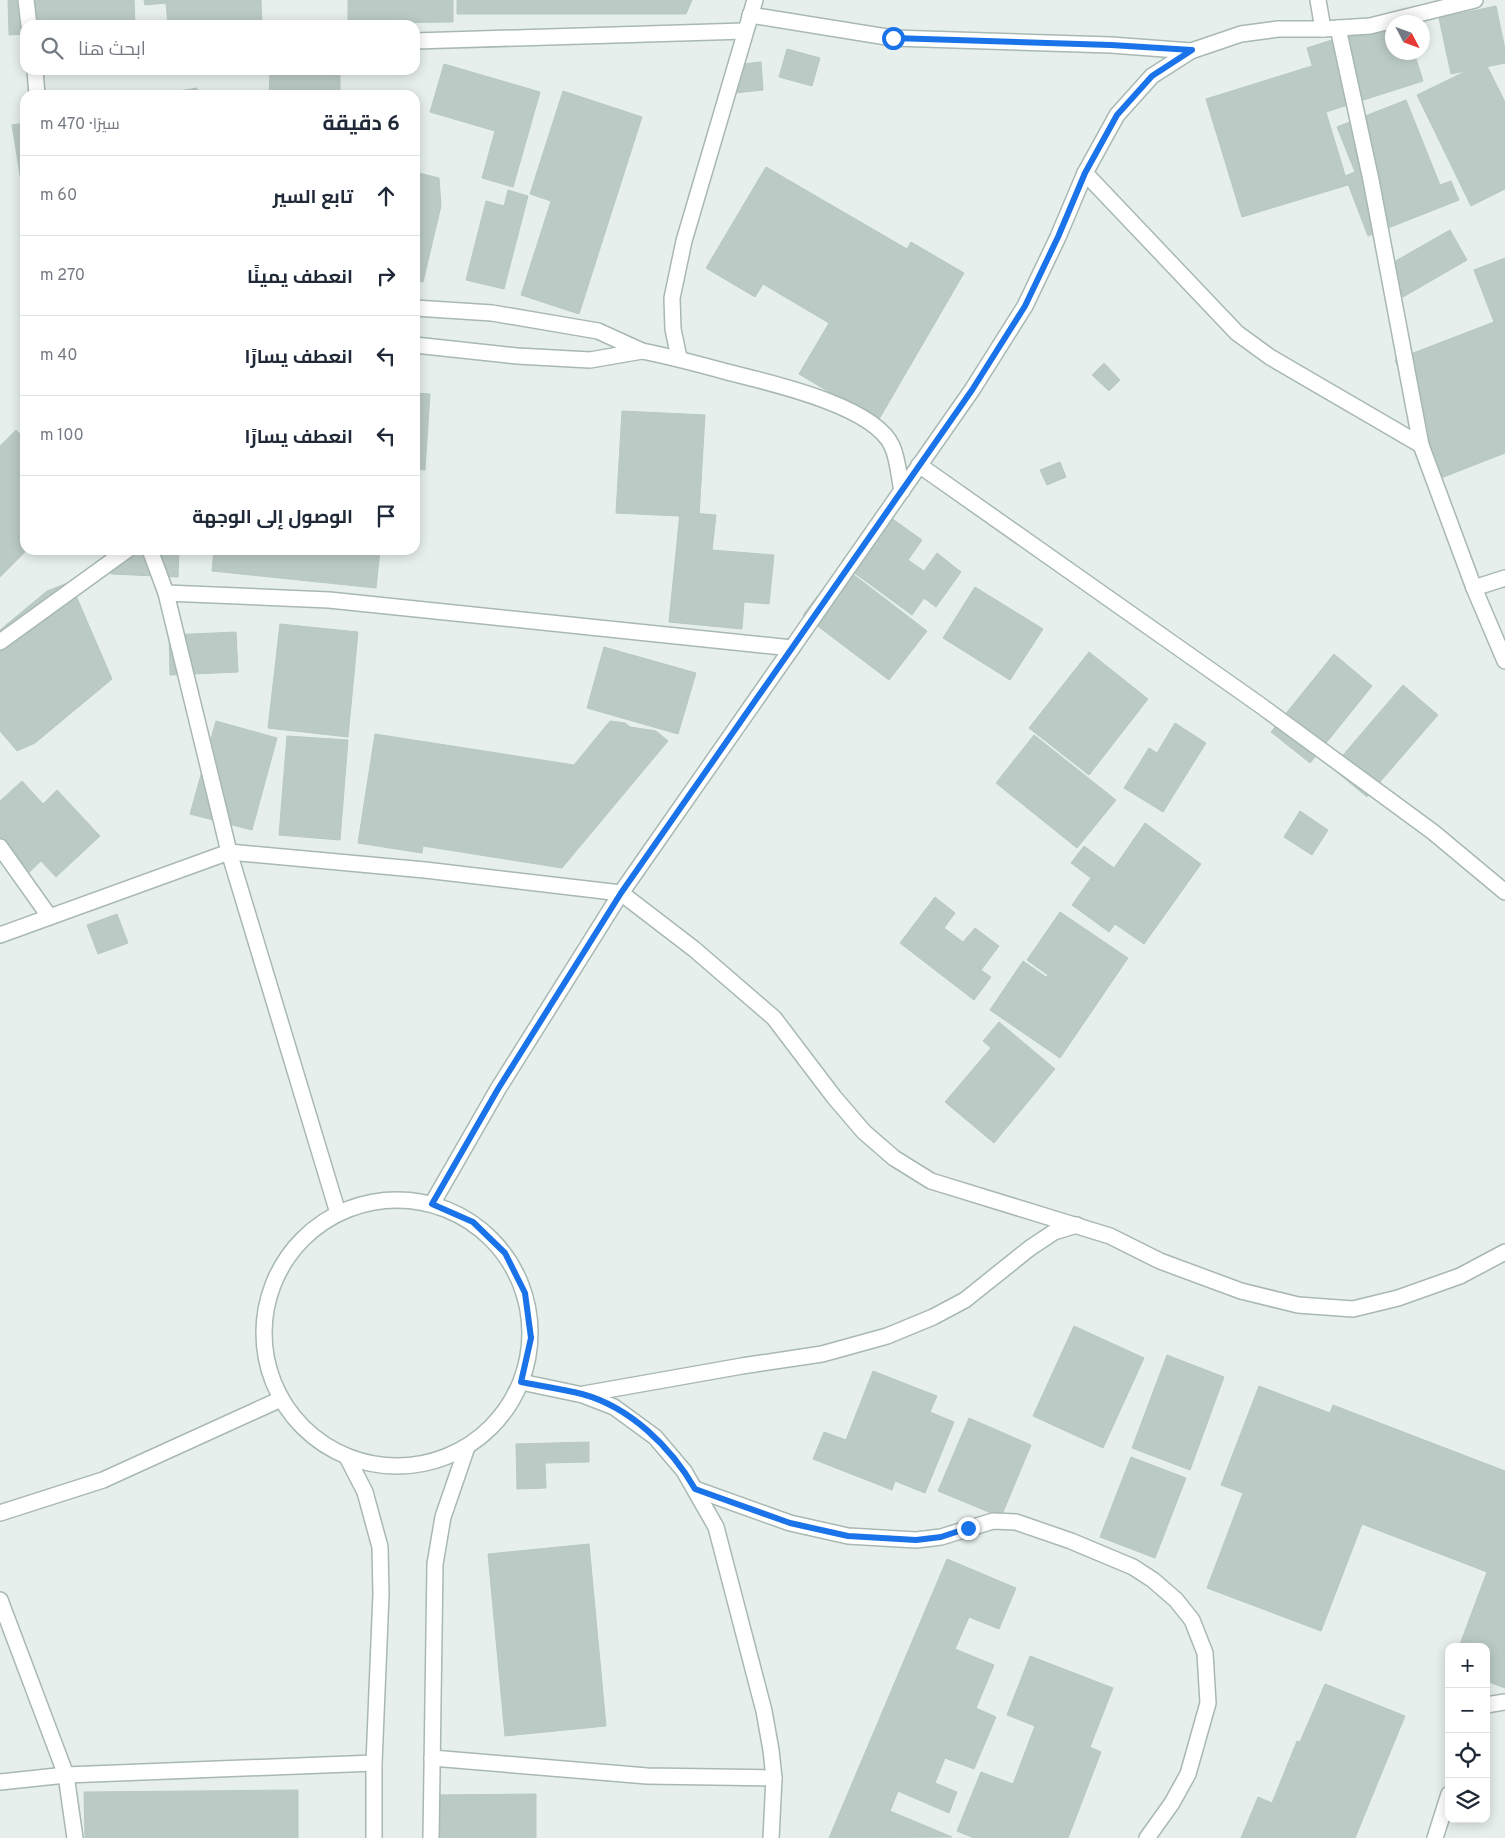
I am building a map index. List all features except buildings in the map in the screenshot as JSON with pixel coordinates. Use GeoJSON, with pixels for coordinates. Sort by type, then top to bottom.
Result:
{"type":"FeatureCollection","features":[{"type":"Feature","properties":{"kind":"street"},"geometry":{"type":"LineString","coordinates":[[26,0],[28,20]]}},
{"type":"Feature","properties":{"kind":"street"},"geometry":{"type":"LineString","coordinates":[[679,358],[673,329],[672,298],[684,241],[755,0]]}},
{"type":"Feature","properties":{"kind":"street"},"geometry":{"type":"LineString","coordinates":[[1318,0],[1330,29],[1371,180],[1421,445],[1474,588],[1505,661]]}},
{"type":"Feature","properties":{"kind":"street"},"geometry":{"type":"LineString","coordinates":[[432,1204],[498,1089],[621,893],[972,390],[1025,306],[1058,237],[1085,173],[1117,115],[1152,76],[1192,50],[1241,34],[1278,29],[1330,29],[1370,26],[1475,0]]}},
{"type":"Feature","properties":{"kind":"street"},"geometry":{"type":"LineString","coordinates":[[750,15],[893,38],[1111,45],[1192,50]]}},
{"type":"Feature","properties":{"kind":"street"},"geometry":{"type":"LineString","coordinates":[[420,41],[745,32]]}},
{"type":"Feature","properties":{"kind":"street"},"geometry":{"type":"LineString","coordinates":[[35,75],[37,90]]}},
{"type":"Feature","properties":{"kind":"street"},"geometry":{"type":"LineString","coordinates":[[1085,173],[1237,333],[1270,357],[1421,445]]}},
{"type":"Feature","properties":{"kind":"street"},"geometry":{"type":"LineString","coordinates":[[420,308],[492,313],[598,331],[642,351],[679,358],[788,388],[840,407],[864,419],[882,432],[892,446],[902,491]]}},
{"type":"Feature","properties":{"kind":"street"},"geometry":{"type":"LineString","coordinates":[[420,346],[517,356],[590,360],[642,351]]}},
{"type":"Feature","properties":{"kind":"street"},"geometry":{"type":"LineString","coordinates":[[919,466],[1260,705],[1433,832],[1505,892]]}},
{"type":"Feature","properties":{"kind":"street"},"geometry":{"type":"LineString","coordinates":[[0,642],[120,555]]}},
{"type":"Feature","properties":{"kind":"street"},"geometry":{"type":"LineString","coordinates":[[152,555],[166,593],[229,852],[338,1213]]}},
{"type":"Feature","properties":{"kind":"street"},"geometry":{"type":"LineString","coordinates":[[1474,588],[1505,578]]}},
{"type":"Feature","properties":{"kind":"street"},"geometry":{"type":"LineString","coordinates":[[166,593],[329,600],[792,648]]}},
{"type":"Feature","properties":{"kind":"street"},"geometry":{"type":"LineString","coordinates":[[0,847],[49,916]]}},
{"type":"Feature","properties":{"kind":"street"},"geometry":{"type":"LineString","coordinates":[[0,935],[229,852],[425,870],[621,893],[694,949],[774,1018],[834,1097],[864,1132],[894,1158],[931,1181],[1110,1236],[1160,1260],[1242,1291],[1298,1305],[1354,1308],[1398,1298],[1460,1276],[1505,1252]]}},
{"type":"Feature","properties":{"kind":"street"},"geometry":{"type":"LineString","coordinates":[[384,1199],[432,1204],[473,1222],[505,1253],[525,1293],[531,1338],[521,1382],[499,1419],[467,1447],[428,1463],[404,1465],[387,1466],[347,1457],[309,1434],[281,1399],[266,1359],[264,1315],[277,1274],[302,1238],[338,1213],[384,1199]]}},
{"type":"Feature","properties":{"kind":"street"},"geometry":{"type":"LineString","coordinates":[[583,1394],[822,1354],[887,1336],[933,1317],[965,1300],[1030,1248],[1054,1232],[1077,1225]]}},
{"type":"Feature","properties":{"kind":"street"},"geometry":{"type":"LineString","coordinates":[[521,1382],[583,1394],[614,1407],[655,1436],[684,1471],[716,1527],[764,1711],[774,1778],[771,1838]]}},
{"type":"Feature","properties":{"kind":"street"},"geometry":{"type":"LineString","coordinates":[[0,1513],[103,1480],[281,1399]]}},
{"type":"Feature","properties":{"kind":"street"},"geometry":{"type":"LineString","coordinates":[[431,1838],[435,1564],[443,1517],[467,1447]]}},
{"type":"Feature","properties":{"kind":"street"},"geometry":{"type":"LineString","coordinates":[[347,1457],[366,1492],[380,1547],[381,1594],[374,1763],[374,1838]]}},
{"type":"Feature","properties":{"kind":"street"},"geometry":{"type":"LineString","coordinates":[[695,1489],[790,1523],[848,1536],[916,1540],[941,1537],[993,1521],[1016,1522],[1071,1541],[1133,1567],[1153,1580],[1176,1600],[1192,1620],[1205,1653],[1208,1703],[1188,1774],[1172,1803],[1147,1838]]}},
{"type":"Feature","properties":{"kind":"street"},"geometry":{"type":"LineString","coordinates":[[0,1600],[66,1775],[75,1838]]}},
{"type":"Feature","properties":{"kind":"street"},"geometry":{"type":"LineString","coordinates":[[1490,1704],[1505,1702]]}},
{"type":"Feature","properties":{"kind":"street"},"geometry":{"type":"LineString","coordinates":[[432,1758],[647,1776],[774,1778]]}},
{"type":"Feature","properties":{"kind":"street"},"geometry":{"type":"LineString","coordinates":[[0,1782],[66,1775],[374,1763]]}},
{"type":"Feature","properties":{"kind":"street"},"geometry":{"type":"LineString","coordinates":[[1435,1838],[1445,1807]]}},
{"type":"Feature","properties":{"kind":"route"},"geometry":{"type":"LineString","coordinates":[[893,38],[1111,45],[1192,50],[1152,76],[1117,115],[1085,173],[1058,237],[1025,306],[972,390],[621,893],[498,1089],[432,1204],[473,1222],[505,1253],[525,1293],[531,1338],[521,1382],[583,1394],[614,1407],[655,1436],[684,1471],[695,1489],[790,1523],[848,1536],[916,1540],[941,1537],[968,1528]]}}]}
